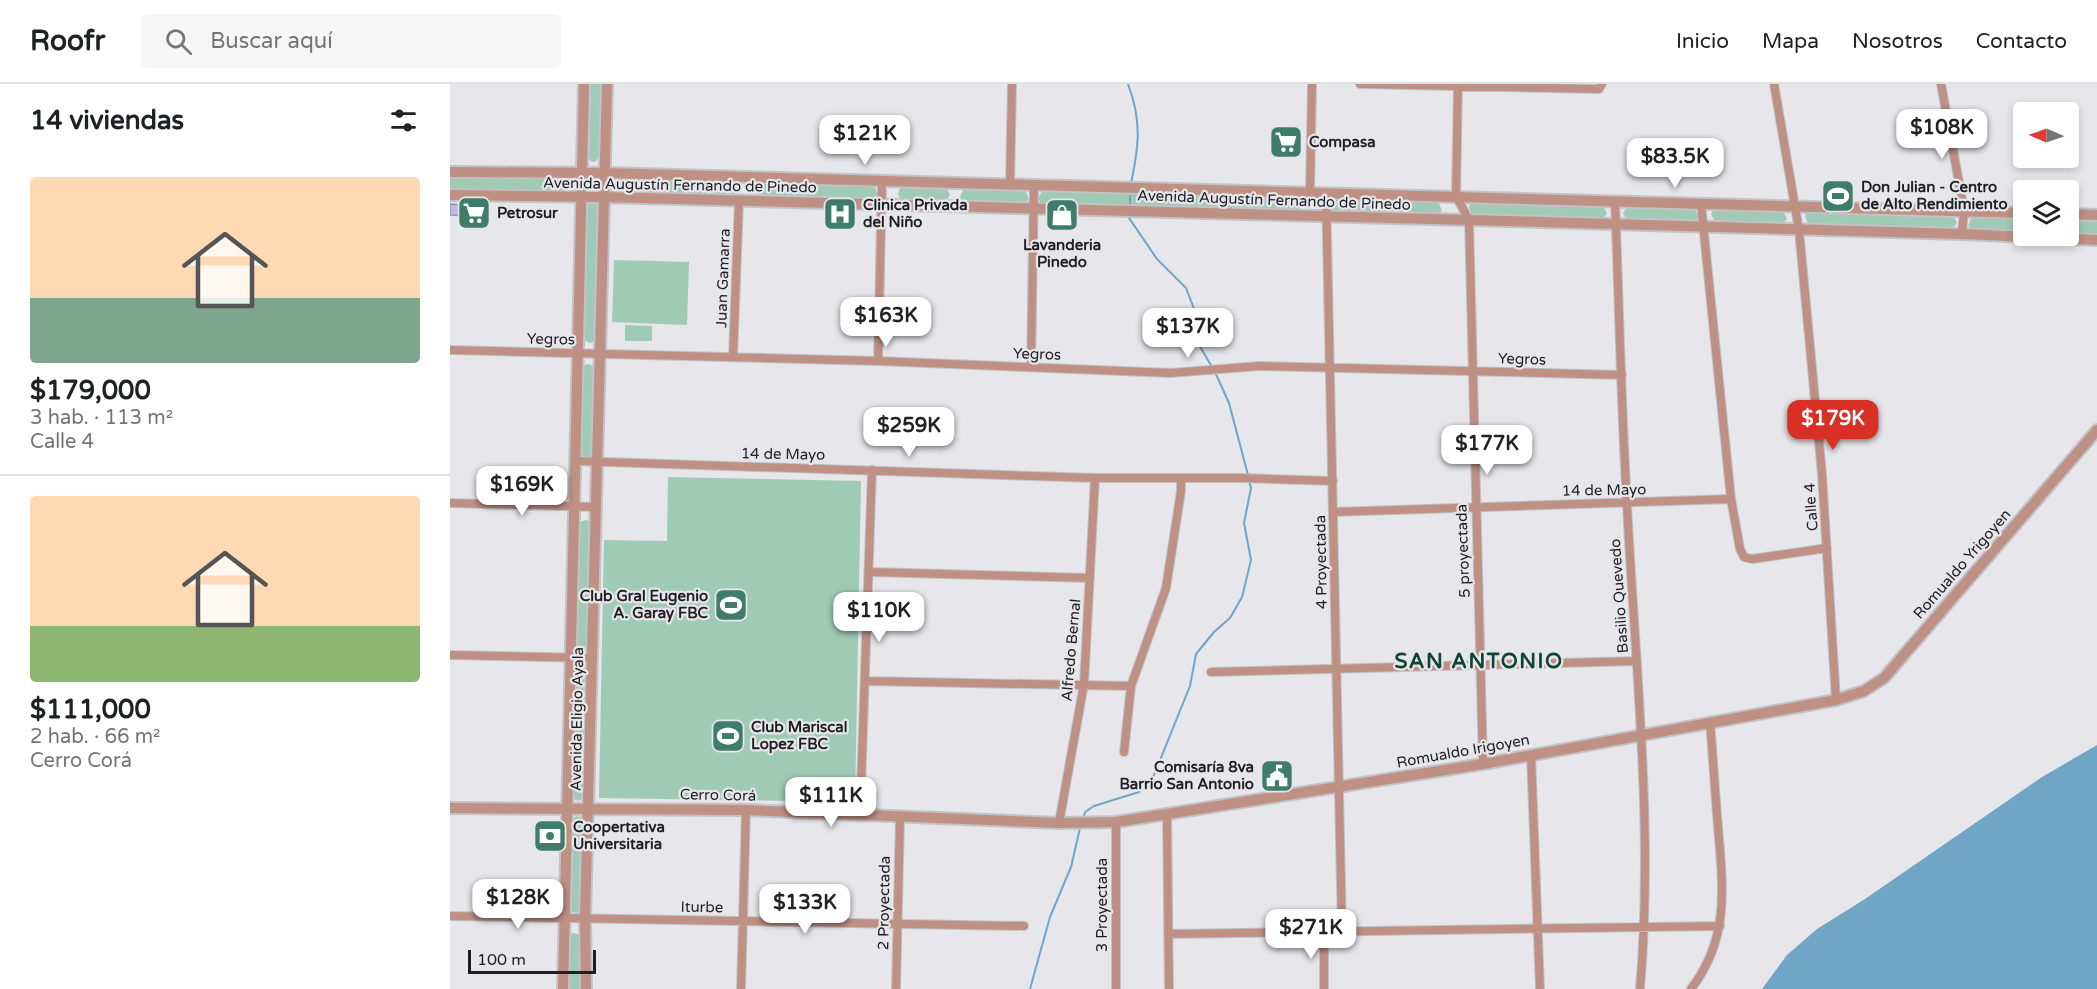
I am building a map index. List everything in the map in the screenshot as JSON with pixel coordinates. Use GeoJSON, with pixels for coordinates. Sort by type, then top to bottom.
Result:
{"type":"FeatureCollection","features":[{"type":"Feature","properties":{"kind":"street","name":"Avenida Eligio Ayala"},"geometry":{"type":"LineString","coordinates":[[563,989],[565,810],[584,84]]}},
{"type":"Feature","properties":{"kind":"street","name":"Avenida Eligio Ayala"},"geometry":{"type":"LineString","coordinates":[[586,989],[585,917],[590,810],[607,84]]}},
{"type":"Feature","properties":{"kind":"street"},"geometry":{"type":"LineString","coordinates":[[1010,184],[1012,84]]}},
{"type":"Feature","properties":{"kind":"street"},"geometry":{"type":"LineString","coordinates":[[1310,192],[1312,84]]}},
{"type":"Feature","properties":{"kind":"street"},"geometry":{"type":"LineString","coordinates":[[1360,84],[1599,89],[1602,84]]}},
{"type":"Feature","properties":{"kind":"street","name":"Calle 4"},"geometry":{"type":"LineString","coordinates":[[1774,84],[1799,230],[1827,548],[1836,700]]}},
{"type":"Feature","properties":{"kind":"street"},"geometry":{"type":"LineString","coordinates":[[1941,84],[1964,210],[1962,234]]}},
{"type":"Feature","properties":{"kind":"street"},"geometry":{"type":"LineString","coordinates":[[1456,196],[1458,86]]}},
{"type":"Feature","properties":{"kind":"street","name":"Avenida Augustín Fernando de Pinedo"},"geometry":{"type":"LineString","coordinates":[[450,172],[605,173],[2013,212]]}},
{"type":"Feature","properties":{"kind":"street"},"geometry":{"type":"LineString","coordinates":[[878,361],[882,181]]}},
{"type":"Feature","properties":{"kind":"street"},"geometry":{"type":"LineString","coordinates":[[1031,367],[1034,185]]}},
{"type":"Feature","properties":{"kind":"street","name":"4 Proyectada"},"geometry":{"type":"LineString","coordinates":[[1326,193],[1342,931]]}},
{"type":"Feature","properties":{"kind":"street","name":"Avenida Augustín Fernando de Pinedo"},"geometry":{"type":"LineString","coordinates":[[450,195],[1468,220],[2097,240]]}},
{"type":"Feature","properties":{"kind":"street","name":"5 proyectada"},"geometry":{"type":"LineString","coordinates":[[1456,196],[1468,220],[1483,764]]}},
{"type":"Feature","properties":{"kind":"street","name":"Juan Gamarra"},"geometry":{"type":"LineString","coordinates":[[733,357],[739,201]]}},
{"type":"Feature","properties":{"kind":"street","name":"Basilio Quevedo"},"geometry":{"type":"LineString","coordinates":[[1615,201],[1627,504],[1641,735],[1646,927],[1640,989]]}},
{"type":"Feature","properties":{"kind":"street"},"geometry":{"type":"LineString","coordinates":[[1701,204],[1701,228],[1731,499],[1740,549],[1744,557],[1752,559],[1827,548]]}},
{"type":"Feature","properties":{"kind":"street"},"geometry":{"type":"LineString","coordinates":[[2079,214],[2097,215]]}},
{"type":"Feature","properties":{"kind":"street","name":"Yegros"},"geometry":{"type":"LineString","coordinates":[[450,350],[878,361],[1171,373],[1219,368],[1330,367],[1622,375]]}},
{"type":"Feature","properties":{"kind":"street","name":"Romualdo Yrigoyen"},"geometry":{"type":"LineString","coordinates":[[1836,700],[1864,691],[1884,678],[2097,429]]}},
{"type":"Feature","properties":{"kind":"street","name":"14 de Mayo"},"geometry":{"type":"LineString","coordinates":[[575,461],[1095,478],[1260,478],[1333,481]]}},
{"type":"Feature","properties":{"kind":"street"},"geometry":{"type":"LineString","coordinates":[[860,816],[872,470]]}},
{"type":"Feature","properties":{"kind":"street","name":"Alfredo Bernal"},"geometry":{"type":"LineString","coordinates":[[1059,823],[1084,684],[1095,478]]}},
{"type":"Feature","properties":{"kind":"street"},"geometry":{"type":"LineString","coordinates":[[1124,752],[1131,686],[1166,588],[1181,479]]}},
{"type":"Feature","properties":{"kind":"street","name":"14 de Mayo"},"geometry":{"type":"LineString","coordinates":[[1333,512],[1731,499]]}},
{"type":"Feature","properties":{"kind":"street"},"geometry":{"type":"LineString","coordinates":[[450,503],[596,507]]}},
{"type":"Feature","properties":{"kind":"street"},"geometry":{"type":"LineString","coordinates":[[869,572],[1090,578]]}},
{"type":"Feature","properties":{"kind":"street"},"geometry":{"type":"LineString","coordinates":[[450,655],[593,658]]}},
{"type":"Feature","properties":{"kind":"street"},"geometry":{"type":"LineString","coordinates":[[1211,672],[1637,661]]}},
{"type":"Feature","properties":{"kind":"street"},"geometry":{"type":"LineString","coordinates":[[865,681],[1131,686]]}},
{"type":"Feature","properties":{"kind":"street","name":"Romualdo Irigoyen"},"geometry":{"type":"LineString","coordinates":[[1094,822],[1116,822],[1167,815],[1483,764],[1836,700]]}},
{"type":"Feature","properties":{"kind":"street"},"geometry":{"type":"LineString","coordinates":[[1691,989],[1707,963],[1720,926],[1722,880],[1710,722]]}},
{"type":"Feature","properties":{"kind":"street"},"geometry":{"type":"LineString","coordinates":[[1531,755],[1540,989]]}},
{"type":"Feature","properties":{"kind":"street","name":"Cerro Corá"},"geometry":{"type":"LineString","coordinates":[[450,808],[746,810],[1073,824],[1094,822]]}},
{"type":"Feature","properties":{"kind":"street"},"geometry":{"type":"LineString","coordinates":[[741,989],[746,810]]}},
{"type":"Feature","properties":{"kind":"street"},"geometry":{"type":"LineString","coordinates":[[1167,815],[1169,989]]}},
{"type":"Feature","properties":{"kind":"street","name":"2 Proyectada"},"geometry":{"type":"LineString","coordinates":[[896,989],[900,817]]}},
{"type":"Feature","properties":{"kind":"street","name":"3 Proyectada"},"geometry":{"type":"LineString","coordinates":[[1116,822],[1116,989]]}},
{"type":"Feature","properties":{"kind":"street","name":"Iturbe"},"geometry":{"type":"LineString","coordinates":[[450,916],[1024,926]]}},
{"type":"Feature","properties":{"kind":"street"},"geometry":{"type":"LineString","coordinates":[[1168,934],[1720,926]]}},
{"type":"Feature","properties":{"kind":"street"},"geometry":{"type":"LineString","coordinates":[[1324,931],[1324,989]]}},
{"type":"Feature","properties":{"kind":"green space"},"geometry":{"type":"Polygon","coordinates":[[[591,84],[602,84],[599,157],[595,162],[590,161],[589,156],[591,84]]]}},
{"type":"Feature","properties":{"kind":"green space"},"geometry":{"type":"Polygon","coordinates":[[[450,177],[561,179],[565,188],[561,193],[450,190],[450,177]]]}},
{"type":"Feature","properties":{"kind":"green space"},"geometry":{"type":"Polygon","coordinates":[[[618,180],[736,182],[740,191],[735,196],[618,193],[615,185],[618,180]]]}},
{"type":"Feature","properties":{"kind":"green space"},"geometry":{"type":"Polygon","coordinates":[[[760,183],[874,186],[878,194],[873,200],[759,197],[756,191],[760,183]]]}},
{"type":"Feature","properties":{"kind":"green space"},"geometry":{"type":"Polygon","coordinates":[[[901,186],[946,187],[950,195],[946,201],[901,200],[898,194],[901,186]]]}},
{"type":"Feature","properties":{"kind":"green space"},"geometry":{"type":"Polygon","coordinates":[[[964,188],[1025,190],[1029,199],[1024,204],[964,202],[960,197],[964,188]]]}},
{"type":"Feature","properties":{"kind":"green space"},"geometry":{"type":"Polygon","coordinates":[[[1042,191],[1302,196],[1306,204],[1299,209],[1042,204],[1038,199],[1042,191]]]}},
{"type":"Feature","properties":{"kind":"green space"},"geometry":{"type":"Polygon","coordinates":[[[1333,198],[1438,202],[1442,210],[1438,215],[1333,211],[1330,203],[1333,198]]]}},
{"type":"Feature","properties":{"kind":"green space"},"geometry":{"type":"Polygon","coordinates":[[[1472,201],[1603,205],[1607,214],[1601,219],[1472,215],[1469,207],[1472,201]]]}},
{"type":"Feature","properties":{"kind":"green space"},"geometry":{"type":"Polygon","coordinates":[[[592,202],[598,205],[596,341],[590,343],[584,340],[586,204],[592,202]]]}},
{"type":"Feature","properties":{"kind":"green space"},"geometry":{"type":"Polygon","coordinates":[[[1627,207],[1695,209],[1699,218],[1695,223],[1627,221],[1623,213],[1627,207]]]}},
{"type":"Feature","properties":{"kind":"green space"},"geometry":{"type":"Polygon","coordinates":[[[1715,208],[1783,211],[1787,219],[1782,224],[1715,222],[1711,214],[1715,208]]]}},
{"type":"Feature","properties":{"kind":"green space"},"geometry":{"type":"Polygon","coordinates":[[[1808,211],[1953,215],[1957,223],[1951,229],[1808,224],[1805,216],[1808,211]]]}},
{"type":"Feature","properties":{"kind":"green space"},"geometry":{"type":"Polygon","coordinates":[[[1972,217],[2013,219],[2013,232],[1972,230],[1968,225],[1972,217]]]}},
{"type":"Feature","properties":{"kind":"green space"},"geometry":{"type":"Polygon","coordinates":[[[2079,221],[2097,222],[2097,235],[2079,234],[2079,221]]]}},
{"type":"Feature","properties":{"kind":"green space"},"geometry":{"type":"Polygon","coordinates":[[[614,260],[689,262],[687,325],[612,322],[614,260]]]}},
{"type":"Feature","properties":{"kind":"green space"},"geometry":{"type":"Polygon","coordinates":[[[625,325],[652,326],[652,341],[625,341],[625,325]]]}},
{"type":"Feature","properties":{"kind":"green space"},"geometry":{"type":"Polygon","coordinates":[[[588,364],[594,366],[592,456],[586,458],[580,456],[582,366],[588,364]]]}},
{"type":"Feature","properties":{"kind":"green space"},"geometry":{"type":"Polygon","coordinates":[[[668,477],[861,481],[855,802],[599,798],[604,540],[667,541],[668,477]]]}},
{"type":"Feature","properties":{"kind":"green space"},"geometry":{"type":"Polygon","coordinates":[[[586,520],[592,522],[587,649],[577,648],[580,522],[586,520]]]}},
{"type":"Feature","properties":{"kind":"green space"},"geometry":{"type":"Polygon","coordinates":[[[581,667],[587,669],[584,798],[578,801],[572,798],[576,669],[581,667]]]}},
{"type":"Feature","properties":{"kind":"green space"},"geometry":{"type":"Polygon","coordinates":[[[577,816],[583,818],[580,913],[570,912],[572,818],[577,816]]]}},
{"type":"Feature","properties":{"kind":"green space"},"geometry":{"type":"Polygon","coordinates":[[[573,933],[582,935],[581,989],[569,989],[570,935],[573,933]]]}},
{"type":"Feature","properties":{"kind":"water"},"geometry":{"type":"Polygon","coordinates":[[[2097,745],[2097,989],[1762,989],[1787,955],[1817,929],[1865,899],[2042,777],[2097,745]]]}},
{"type":"Feature","properties":{"kind":"building"},"geometry":{"type":"Polygon","coordinates":[[[450,204],[479,206],[479,220],[469,219],[469,216],[450,215],[450,204]]]}},
{"type":"Feature","properties":{"kind":"waterway"},"geometry":{"type":"LineString","coordinates":[[1128,84],[1136,110],[1138,134],[1131,183]]}},
{"type":"Feature","properties":{"kind":"waterway"},"geometry":{"type":"LineString","coordinates":[[1130,196],[1130,205]]}},
{"type":"Feature","properties":{"kind":"waterway"},"geometry":{"type":"LineString","coordinates":[[1129,218],[1157,259],[1186,288],[1198,319],[1195,338],[1212,367]]}},
{"type":"Feature","properties":{"kind":"waterway"},"geometry":{"type":"LineString","coordinates":[[1215,372],[1229,403],[1248,475]]}},
{"type":"Feature","properties":{"kind":"waterway"},"geometry":{"type":"LineString","coordinates":[[1083,819],[1085,812],[1094,806],[1139,792],[1152,780],[1190,686],[1196,654],[1214,632],[1230,618],[1242,597],[1251,560],[1244,523],[1251,488],[1249,480]]}},
{"type":"Feature","properties":{"kind":"waterway"},"geometry":{"type":"LineString","coordinates":[[1030,989],[1050,917],[1071,867],[1080,828]]}},
{"type":"Feature","properties":{"kind":"place","name":"Compasa"},"geometry":{"type":"Point","coordinates":[1286,142]}},
{"type":"Feature","properties":{"kind":"place","name":"Don Julian - Centro de Alto Rendimiento"},"geometry":{"type":"Point","coordinates":[1838,196]}},
{"type":"Feature","properties":{"kind":"place","name":"Petrosur"},"geometry":{"type":"Point","coordinates":[474,213]}},
{"type":"Feature","properties":{"kind":"place","name":"Clinica Privada del Niño"},"geometry":{"type":"Point","coordinates":[840,214]}},
{"type":"Feature","properties":{"kind":"place","name":"Lavanderia Pinedo"},"geometry":{"type":"Point","coordinates":[1062,215]}},
{"type":"Feature","properties":{"kind":"place","name":"Club Gral Eugenio A. Garay FBC"},"geometry":{"type":"Point","coordinates":[731,605]}},
{"type":"Feature","properties":{"kind":"place","name":"Club Mariscal Lopez FBC"},"geometry":{"type":"Point","coordinates":[728,736]}},
{"type":"Feature","properties":{"kind":"place","name":"Comisaría 8va Barrio San Antonio"},"geometry":{"type":"Point","coordinates":[1277,776]}},
{"type":"Feature","properties":{"kind":"place","name":"Coopertativa Universitaria"},"geometry":{"type":"Point","coordinates":[550,836]}},
{"type":"Feature","properties":{"kind":"district","name":"SAN ANTONIO"},"geometry":{"type":"Point","coordinates":[1479,661]}}]}
